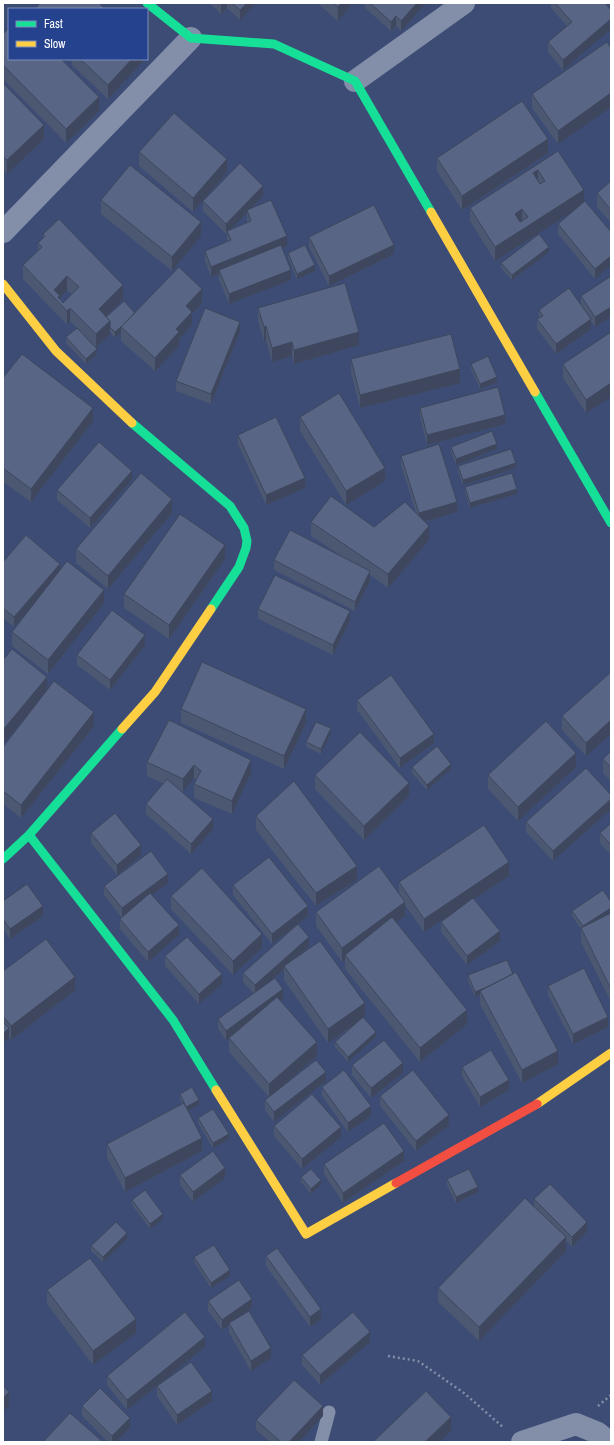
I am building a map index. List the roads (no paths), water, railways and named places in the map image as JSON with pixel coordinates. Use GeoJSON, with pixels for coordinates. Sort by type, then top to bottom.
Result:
{"type":"FeatureCollection","features":[{"type":"Feature","properties":{"kind":"street"},"geometry":{"type":"LineString","coordinates":[[147,3],[191,38],[274,44],[355,81],[611,523]]}},
{"type":"Feature","properties":{"kind":"street"},"geometry":{"type":"LineString","coordinates":[[355,81],[464,3]]}},
{"type":"Feature","properties":{"kind":"street"},"geometry":{"type":"LineString","coordinates":[[3,232],[191,38]]}},
{"type":"Feature","properties":{"kind":"street"},"geometry":{"type":"LineString","coordinates":[[3,284],[56,351],[121,414],[230,506],[242,522],[248,535],[246,551],[239,567],[155,692],[29,835],[5,852]]}},
{"type":"Feature","properties":{"kind":"street"},"geometry":{"type":"LineString","coordinates":[[29,835],[173,1020],[306,1234],[537,1104],[611,1053]]}},
{"type":"Feature","properties":{"kind":"street"},"geometry":{"type":"LineString","coordinates":[[515,1436],[576,1424],[598,1433],[609,1442]]}},
{"type":"Feature","properties":{"kind":"lane"},"geometry":{"type":"LineString","coordinates":[[321,1442],[328,1412]]}}]}
